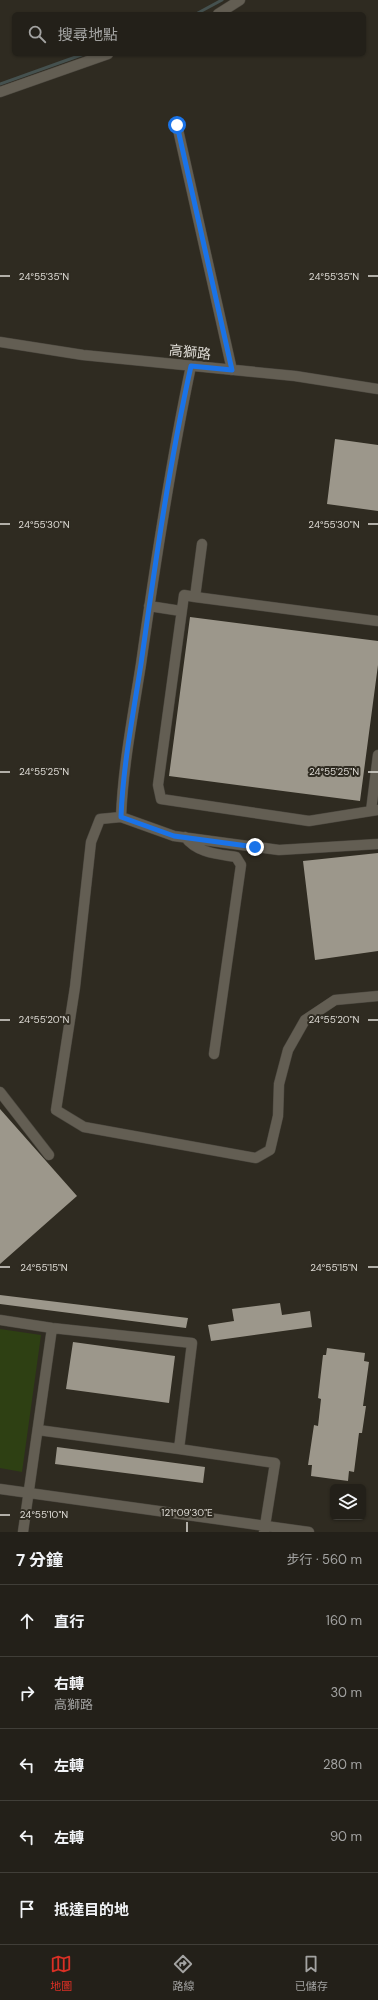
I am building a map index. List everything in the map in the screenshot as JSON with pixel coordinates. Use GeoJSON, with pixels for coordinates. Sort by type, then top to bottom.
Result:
{"type":"FeatureCollection","features":[{"type":"Feature","properties":{"kind":"street"},"geometry":{"type":"LineString","coordinates":[[221,12],[240,0]]}},
{"type":"Feature","properties":{"kind":"street"},"geometry":{"type":"LineString","coordinates":[[0,92],[102,56]]}},
{"type":"Feature","properties":{"kind":"street"},"geometry":{"type":"LineString","coordinates":[[177,125],[232,370]]}},
{"type":"Feature","properties":{"kind":"street","name":"高獅路"},"geometry":{"type":"LineString","coordinates":[[0,342],[84,355],[295,376],[378,389]]}},
{"type":"Feature","properties":{"kind":"street"},"geometry":{"type":"LineString","coordinates":[[121,817],[122,781],[149,606],[177,429],[191,366]]}},
{"type":"Feature","properties":{"kind":"street"},"geometry":{"type":"LineString","coordinates":[[195,597],[202,544]]}},
{"type":"Feature","properties":{"kind":"street"},"geometry":{"type":"LineString","coordinates":[[378,621],[184,595],[158,785],[161,799],[309,821],[374,810],[378,755]]}},
{"type":"Feature","properties":{"kind":"street"},"geometry":{"type":"LineString","coordinates":[[149,606],[181,611]]}},
{"type":"Feature","properties":{"kind":"street"},"geometry":{"type":"LineString","coordinates":[[378,844],[279,850],[174,836],[121,817],[100,819],[91,842],[75,987],[56,1110],[84,1127],[256,1158],[270,1150],[278,1116],[279,1084],[288,1050],[305,1020],[335,1000],[378,996]]}},
{"type":"Feature","properties":{"kind":"street"},"geometry":{"type":"LineString","coordinates":[[185,837],[192,846],[216,854],[236,857],[241,865],[214,1054]]}},
{"type":"Feature","properties":{"kind":"street"},"geometry":{"type":"LineString","coordinates":[[0,1092],[50,1155]]}},
{"type":"Feature","properties":{"kind":"street"},"geometry":{"type":"LineString","coordinates":[[0,1320],[52,1328],[192,1343],[179,1449]]}},
{"type":"Feature","properties":{"kind":"street"},"geometry":{"type":"LineString","coordinates":[[24,1532],[52,1328]]}},
{"type":"Feature","properties":{"kind":"street"},"geometry":{"type":"LineString","coordinates":[[38,1430],[179,1449],[275,1464],[265,1529]]}},
{"type":"Feature","properties":{"kind":"street"},"geometry":{"type":"LineString","coordinates":[[0,1489],[265,1529],[309,1532]]}},
{"type":"Feature","properties":{"kind":"green space"},"geometry":{"type":"Polygon","coordinates":[[[0,1329],[41,1335],[22,1472],[0,1468],[0,1329]]]}},
{"type":"Feature","properties":{"kind":"building"},"geometry":{"type":"Polygon","coordinates":[[[335,439],[378,445],[378,511],[327,504],[335,439]]]}},
{"type":"Feature","properties":{"kind":"building"},"geometry":{"type":"Polygon","coordinates":[[[190,617],[378,641],[378,665],[360,801],[169,776],[190,617]]]}},
{"type":"Feature","properties":{"kind":"building"},"geometry":{"type":"Polygon","coordinates":[[[378,853],[378,951],[315,960],[303,861],[378,853]]]}},
{"type":"Feature","properties":{"kind":"building"},"geometry":{"type":"Polygon","coordinates":[[[0,1109],[77,1196],[0,1264],[0,1109]]]}},
{"type":"Feature","properties":{"kind":"building"},"geometry":{"type":"Polygon","coordinates":[[[0,1295],[188,1318],[186,1328],[0,1304],[0,1295]]]}},
{"type":"Feature","properties":{"kind":"building"},"geometry":{"type":"Polygon","coordinates":[[[280,1303],[282,1315],[310,1311],[312,1327],[211,1341],[208,1325],[234,1321],[232,1309],[280,1303]]]}},
{"type":"Feature","properties":{"kind":"building"},"geometry":{"type":"Polygon","coordinates":[[[73,1342],[175,1356],[169,1403],[66,1389],[73,1342]]]}},
{"type":"Feature","properties":{"kind":"building"},"geometry":{"type":"Polygon","coordinates":[[[327,1348],[365,1353],[364,1361],[369,1362],[363,1406],[366,1406],[362,1433],[359,1433],[354,1472],[349,1471],[348,1481],[311,1476],[312,1465],[308,1465],[314,1425],[318,1426],[321,1399],[318,1398],[323,1355],[326,1355],[327,1348]]]}},
{"type":"Feature","properties":{"kind":"building"},"geometry":{"type":"Polygon","coordinates":[[[57,1447],[205,1467],[203,1483],[55,1464],[57,1447]]]}},
{"type":"Feature","properties":{"kind":"waterway"},"geometry":{"type":"LineString","coordinates":[[200,12],[222,0]]}},
{"type":"Feature","properties":{"kind":"waterway"},"geometry":{"type":"LineString","coordinates":[[0,84],[78,56]]}},
{"type":"Feature","properties":{"kind":"route"},"geometry":{"type":"LineString","coordinates":[[177,125],[232,370],[191,366],[177,429],[149,606],[134,714],[122,781],[121,817],[174,836],[255,847]]}}]}
